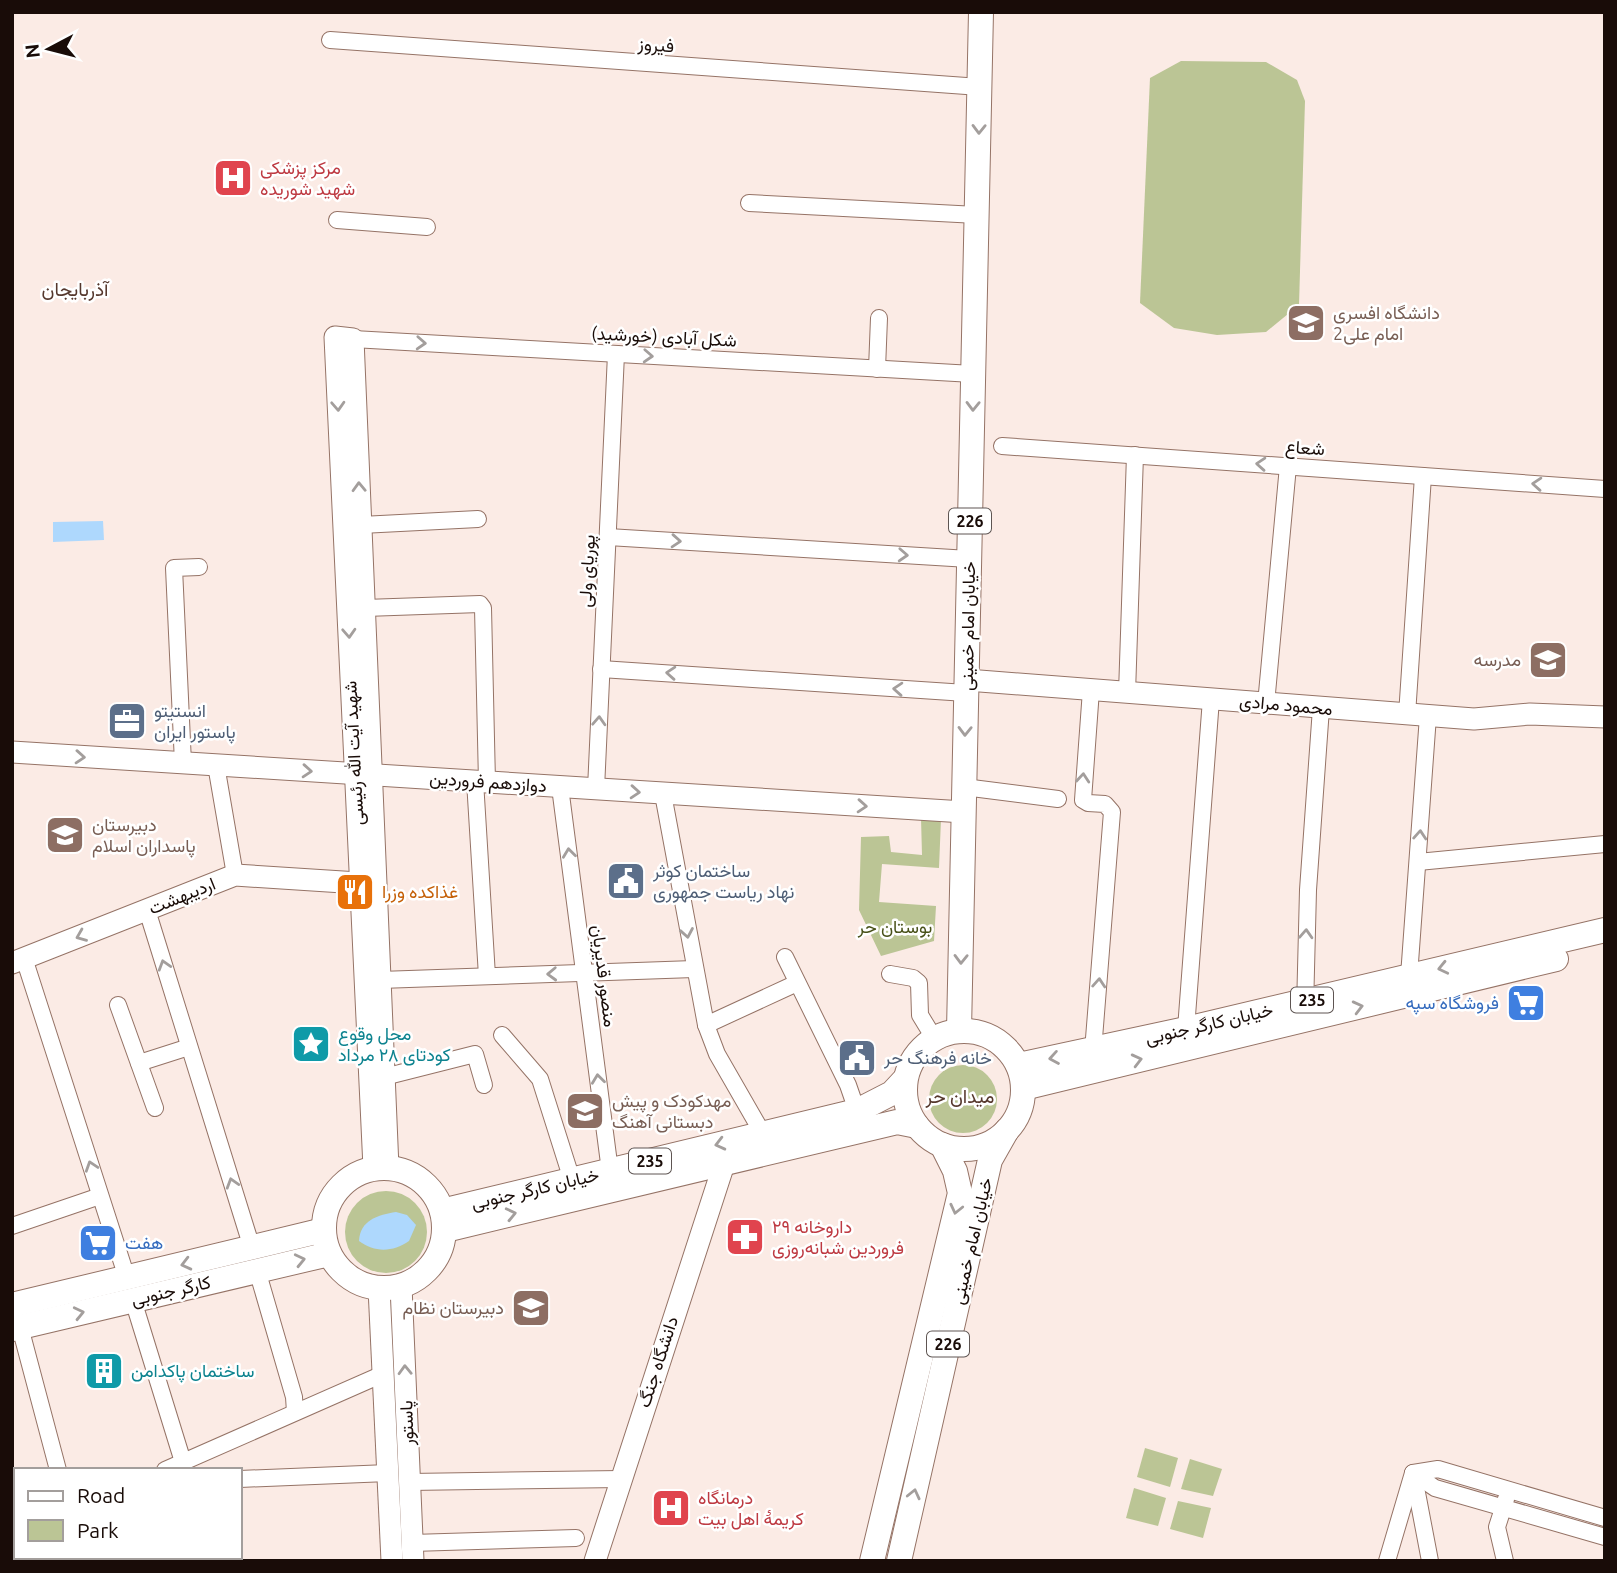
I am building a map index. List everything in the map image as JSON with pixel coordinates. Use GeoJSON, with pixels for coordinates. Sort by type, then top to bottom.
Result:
{"type":"FeatureCollection","features":[{"type":"Feature","properties":{"kind":"main road","name":"خیابان امام خمینی"},"geometry":{"type":"LineString","coordinates":[[959,1030],[981,12]]}},
{"type":"Feature","properties":{"kind":"main road","name":"شهید آیت الله رئیسی"},"geometry":{"type":"LineString","coordinates":[[344,338],[361,525],[365,608],[364,775]]}},
{"type":"Feature","properties":{"kind":"main road","name":"شهید آیت الله رئیسی"},"geometry":{"type":"LineString","coordinates":[[344,338],[381,1168]]}},
{"type":"Feature","properties":{"kind":"main road","name":"محمود مرادی"},"geometry":{"type":"LineString","coordinates":[[967,686],[1091,690],[1474,719],[1530,714],[1605,717]]}},
{"type":"Feature","properties":{"kind":"main road","name":"دوازدهم فروردین"},"geometry":{"type":"LineString","coordinates":[[12,752],[964,812]]}},
{"type":"Feature","properties":{"kind":"main road","name":"اردیبهشت"},"geometry":{"type":"LineString","coordinates":[[18,961],[235,875],[369,884]]}},
{"type":"Feature","properties":{"kind":"main road","name":"شهید آیت الله رئیسی"},"geometry":{"type":"LineString","coordinates":[[369,884],[380,980],[384,1077],[381,1168]]}},
{"type":"Feature","properties":{"kind":"main road","name":"خیابان کارگر جنوبی"},"geometry":{"type":"LineString","coordinates":[[1020,1076],[1093,1051],[1186,1030],[1305,1011],[1409,976],[1605,930]]}},
{"type":"Feature","properties":{"kind":"main road","name":"خیابان کارگر جنوبی"},"geometry":{"type":"LineString","coordinates":[[1020,1076],[1305,1011],[1605,947]]}},
{"type":"Feature","properties":{"kind":"main road"},"geometry":{"type":"LineString","coordinates":[[959,1030],[978,1032],[994,1039],[1008,1050],[1020,1076],[1017,1115],[1007,1130],[982,1146],[962,1149],[942,1145],[917,1126],[906,1104],[905,1080],[915,1056],[934,1038],[959,1030]]}},
{"type":"Feature","properties":{"kind":"main road","name":"خیابان کارگر جنوبی"},"geometry":{"type":"LineString","coordinates":[[443,1220],[572,1180],[857,1111],[892,1093],[905,1080]]}},
{"type":"Feature","properties":{"kind":"main road","name":"خیابان کارگر جنوبی"},"geometry":{"type":"LineString","coordinates":[[443,1220],[724,1164],[897,1122],[917,1126]]}},
{"type":"Feature","properties":{"kind":"main road","name":"خیابان امام خمینی"},"geometry":{"type":"LineString","coordinates":[[898,1561],[990,1160],[1007,1130]]}},
{"type":"Feature","properties":{"kind":"main road","name":"خیابان امام خمینی"},"geometry":{"type":"LineString","coordinates":[[872,1561],[960,1193],[955,1171],[942,1145]]}},
{"type":"Feature","properties":{"kind":"main road","name":"دانشگاه جنگ"},"geometry":{"type":"LineString","coordinates":[[595,1561],[719,1172],[724,1164]]}},
{"type":"Feature","properties":{"kind":"main road"},"geometry":{"type":"LineString","coordinates":[[381,1168],[406,1172],[422,1181],[434,1194],[443,1220],[438,1256],[428,1269],[390,1287],[355,1281],[336,1264],[326,1242],[326,1211],[341,1186],[356,1174],[381,1168]]}},
{"type":"Feature","properties":{"kind":"main road","name":"کارگر جنوبی"},"geometry":{"type":"LineString","coordinates":[[15,1320],[326,1242]]}},
{"type":"Feature","properties":{"kind":"main road","name":"پاستور"},"geometry":{"type":"LineString","coordinates":[[390,1287],[383,1374],[388,1473],[412,1552]]}},
{"type":"Feature","properties":{"kind":"main road","name":"پاستور"},"geometry":{"type":"LineString","coordinates":[[390,1287],[410,1482],[392,1561]]}},
{"type":"Feature","properties":{"kind":"street","name":"فیروز"},"geometry":{"type":"LineString","coordinates":[[330,40],[979,87]]}},
{"type":"Feature","properties":{"kind":"street"},"geometry":{"type":"LineString","coordinates":[[749,203],[977,215]]}},
{"type":"Feature","properties":{"kind":"street"},"geometry":{"type":"LineString","coordinates":[[337,220],[427,227]]}},
{"type":"Feature","properties":{"kind":"street"},"geometry":{"type":"LineString","coordinates":[[877,369],[879,318]]}},
{"type":"Feature","properties":{"kind":"street","name":"شکل آبادی (خورشید)"},"geometry":{"type":"LineString","coordinates":[[344,338],[973,374]]}},
{"type":"Feature","properties":{"kind":"street","name":"پوریای ولی"},"geometry":{"type":"LineString","coordinates":[[596,789],[616,354]]}},
{"type":"Feature","properties":{"kind":"street","name":"شعاع"},"geometry":{"type":"LineString","coordinates":[[1002,446],[1605,489]]}},
{"type":"Feature","properties":{"kind":"street"},"geometry":{"type":"LineString","coordinates":[[1127,693],[1135,455]]}},
{"type":"Feature","properties":{"kind":"street"},"geometry":{"type":"LineString","coordinates":[[1266,704],[1288,466]]}},
{"type":"Feature","properties":{"kind":"street"},"geometry":{"type":"LineString","coordinates":[[1409,976],[1418,862],[1423,476]]}},
{"type":"Feature","properties":{"kind":"street"},"geometry":{"type":"LineString","coordinates":[[361,525],[478,519]]}},
{"type":"Feature","properties":{"kind":"street"},"geometry":{"type":"LineString","coordinates":[[608,537],[969,559]]}},
{"type":"Feature","properties":{"kind":"street"},"geometry":{"type":"LineString","coordinates":[[183,763],[174,568],[199,567]]}},
{"type":"Feature","properties":{"kind":"street"},"geometry":{"type":"LineString","coordinates":[[365,608],[480,604],[483,608],[481,782],[487,976]]}},
{"type":"Feature","properties":{"kind":"street"},"geometry":{"type":"LineString","coordinates":[[601,669],[967,686]]}},
{"type":"Feature","properties":{"kind":"street"},"geometry":{"type":"LineString","coordinates":[[1091,690],[1083,800],[1105,804],[1112,812],[1093,1051]]}},
{"type":"Feature","properties":{"kind":"street"},"geometry":{"type":"LineString","coordinates":[[1186,1030],[1211,699]]}},
{"type":"Feature","properties":{"kind":"street"},"geometry":{"type":"LineString","coordinates":[[1305,1011],[1321,708]]}},
{"type":"Feature","properties":{"kind":"street"},"geometry":{"type":"LineString","coordinates":[[216,765],[235,875]]}},
{"type":"Feature","properties":{"kind":"street"},"geometry":{"type":"LineString","coordinates":[[964,786],[1058,799]]}},
{"type":"Feature","properties":{"kind":"street","name":"منصور قدیریان"},"geometry":{"type":"LineString","coordinates":[[560,787],[610,1171]]}},
{"type":"Feature","properties":{"kind":"street"},"geometry":{"type":"LineString","coordinates":[[663,793],[706,1025],[717,1054],[763,1134]]}},
{"type":"Feature","properties":{"kind":"street"},"geometry":{"type":"LineString","coordinates":[[1418,862],[1605,844]]}},
{"type":"Feature","properties":{"kind":"street"},"geometry":{"type":"LineString","coordinates":[[147,910],[255,1259],[294,1397],[295,1412]]}},
{"type":"Feature","properties":{"kind":"street"},"geometry":{"type":"LineString","coordinates":[[785,957],[848,1085],[857,1111]]}},
{"type":"Feature","properties":{"kind":"street"},"geometry":{"type":"LineString","coordinates":[[18,961],[130,1289],[174,1467],[383,1374]]}},
{"type":"Feature","properties":{"kind":"street"},"geometry":{"type":"LineString","coordinates":[[380,980],[694,969]]}},
{"type":"Feature","properties":{"kind":"street"},"geometry":{"type":"LineString","coordinates":[[890,974],[913,978],[919,984],[920,1015],[934,1038]]}},
{"type":"Feature","properties":{"kind":"street"},"geometry":{"type":"LineString","coordinates":[[706,1025],[797,983]]}},
{"type":"Feature","properties":{"kind":"street"},"geometry":{"type":"LineString","coordinates":[[118,1005],[155,1108]]}},
{"type":"Feature","properties":{"kind":"street"},"geometry":{"type":"LineString","coordinates":[[502,1035],[534,1071],[545,1089],[572,1180]]}},
{"type":"Feature","properties":{"kind":"street"},"geometry":{"type":"LineString","coordinates":[[139,1063],[189,1047]]}},
{"type":"Feature","properties":{"kind":"street"},"geometry":{"type":"LineString","coordinates":[[384,1077],[475,1054],[484,1085]]}},
{"type":"Feature","properties":{"kind":"street"},"geometry":{"type":"LineString","coordinates":[[12,1226],[100,1196]]}},
{"type":"Feature","properties":{"kind":"street"},"geometry":{"type":"LineString","coordinates":[[15,1320],[57,1468]]}},
{"type":"Feature","properties":{"kind":"street"},"geometry":{"type":"LineString","coordinates":[[1413,1473],[1438,1469],[1605,1518]]}},
{"type":"Feature","properties":{"kind":"street"},"geometry":{"type":"LineString","coordinates":[[242,1479],[388,1473]]}},
{"type":"Feature","properties":{"kind":"street"},"geometry":{"type":"LineString","coordinates":[[1413,1473],[1434,1488],[1605,1536]]}},
{"type":"Feature","properties":{"kind":"street"},"geometry":{"type":"LineString","coordinates":[[1387,1561],[1413,1473]]}},
{"type":"Feature","properties":{"kind":"street"},"geometry":{"type":"LineString","coordinates":[[1413,1473],[1430,1561]]}},
{"type":"Feature","properties":{"kind":"street"},"geometry":{"type":"LineString","coordinates":[[410,1482],[494,1488],[621,1479]]}},
{"type":"Feature","properties":{"kind":"street"},"geometry":{"type":"LineString","coordinates":[[1505,1561],[1497,1527],[1509,1490]]}},
{"type":"Feature","properties":{"kind":"street"},"geometry":{"type":"LineString","coordinates":[[412,1552],[576,1538]]}},
{"type":"Feature","properties":{"kind":"green space"},"geometry":{"type":"Polygon","coordinates":[[[1181,61],[1266,62],[1297,80],[1305,101],[1299,305],[1266,332],[1217,335],[1174,328],[1140,303],[1150,78],[1181,61]]]}},
{"type":"Feature","properties":{"kind":"green space","name":"بوستان حر"},"geometry":{"type":"Polygon","coordinates":[[[921,818],[941,819],[939,868],[882,864],[879,902],[936,906],[934,941],[881,956],[859,910],[861,837],[889,836],[891,852],[922,855],[921,818]]]}},
{"type":"Feature","properties":{"kind":"green space"},"geometry":{"type":"Polygon","coordinates":[[[956,1065],[970,1065],[982,1070],[992,1080],[997,1099],[992,1118],[982,1128],[970,1133],[956,1133],[944,1128],[934,1118],[929,1106],[929,1092],[934,1080],[944,1070],[956,1065]]]}},
{"type":"Feature","properties":{"kind":"green space"},"geometry":{"type":"Polygon","coordinates":[[[386,1191],[402,1194],[415,1203],[424,1216],[427,1232],[424,1248],[415,1261],[402,1270],[386,1273],[370,1270],[357,1261],[348,1248],[345,1232],[348,1216],[357,1203],[370,1194],[386,1191]]]}},
{"type":"Feature","properties":{"kind":"green space"},"geometry":{"type":"Polygon","coordinates":[[[1145,1448],[1178,1458],[1170,1487],[1137,1477],[1145,1448]]]}},
{"type":"Feature","properties":{"kind":"green space"},"geometry":{"type":"Polygon","coordinates":[[[1190,1459],[1222,1469],[1213,1496],[1181,1489],[1190,1459]]]}},
{"type":"Feature","properties":{"kind":"green space"},"geometry":{"type":"Polygon","coordinates":[[[1134,1488],[1166,1498],[1158,1526],[1126,1518],[1134,1488]]]}},
{"type":"Feature","properties":{"kind":"green space"},"geometry":{"type":"Polygon","coordinates":[[[1178,1501],[1211,1508],[1203,1538],[1170,1529],[1178,1501]]]}},
{"type":"Feature","properties":{"kind":"water"},"geometry":{"type":"Polygon","coordinates":[[[103,521],[104,540],[53,542],[53,522],[103,521]]]}},
{"type":"Feature","properties":{"kind":"water"},"geometry":{"type":"Polygon","coordinates":[[[396,1212],[407,1215],[416,1225],[409,1241],[384,1250],[371,1248],[359,1241],[366,1223],[396,1212]]]}},
{"type":"Feature","properties":{"kind":"place","name":"مرکز پزشکی شهید شوریده"},"geometry":{"type":"Point","coordinates":[233,178]}},
{"type":"Feature","properties":{"kind":"place","name":"دانشگاه افسری امام علی2"},"geometry":{"type":"Point","coordinates":[1306,323]}},
{"type":"Feature","properties":{"kind":"place","name":"مدرسه"},"geometry":{"type":"Point","coordinates":[1548,660]}},
{"type":"Feature","properties":{"kind":"place","name":"انستیتو پاستور ایران"},"geometry":{"type":"Point","coordinates":[127,721]}},
{"type":"Feature","properties":{"kind":"place","name":"دبیرستان پاسداران اسلام"},"geometry":{"type":"Point","coordinates":[65,835]}},
{"type":"Feature","properties":{"kind":"place","name":"ساختمان کوثر نهاد ریاست جمهوری"},"geometry":{"type":"Point","coordinates":[626,881]}},
{"type":"Feature","properties":{"kind":"place","name":"غذاکده وزرا"},"geometry":{"type":"Point","coordinates":[355,892]}},
{"type":"Feature","properties":{"kind":"place","name":"فروشگاه سپه"},"geometry":{"type":"Point","coordinates":[1526,1003]}},
{"type":"Feature","properties":{"kind":"place","name":"محل وقوع کودتای ۲۸ مرداد"},"geometry":{"type":"Point","coordinates":[311,1044]}},
{"type":"Feature","properties":{"kind":"place","name":"خانه فرهنگ حر"},"geometry":{"type":"Point","coordinates":[857,1058]}},
{"type":"Feature","properties":{"kind":"place","name":"مهدکودک و پیش دبستانی آهنگ"},"geometry":{"type":"Point","coordinates":[585,1111]}},
{"type":"Feature","properties":{"kind":"place","name":"داروخانه ۲۹ فروردین شبانه‌روزی"},"geometry":{"type":"Point","coordinates":[745,1237]}},
{"type":"Feature","properties":{"kind":"place","name":"هفت"},"geometry":{"type":"Point","coordinates":[98,1243]}},
{"type":"Feature","properties":{"kind":"place","name":"دبیرستان نظام"},"geometry":{"type":"Point","coordinates":[531,1308]}},
{"type":"Feature","properties":{"kind":"place","name":"ساختمان پاکدامن"},"geometry":{"type":"Point","coordinates":[104,1371]}},
{"type":"Feature","properties":{"kind":"place","name":"درمانگاه کریمهٔ اهل بیت"},"geometry":{"type":"Point","coordinates":[671,1508]}},
{"type":"Feature","properties":{"kind":"district","name":"آذربایجان"},"geometry":{"type":"Point","coordinates":[75,289]}},
{"type":"Feature","properties":{"kind":"district","name":"میدان حر"},"geometry":{"type":"Point","coordinates":[960,1096]}}]}
